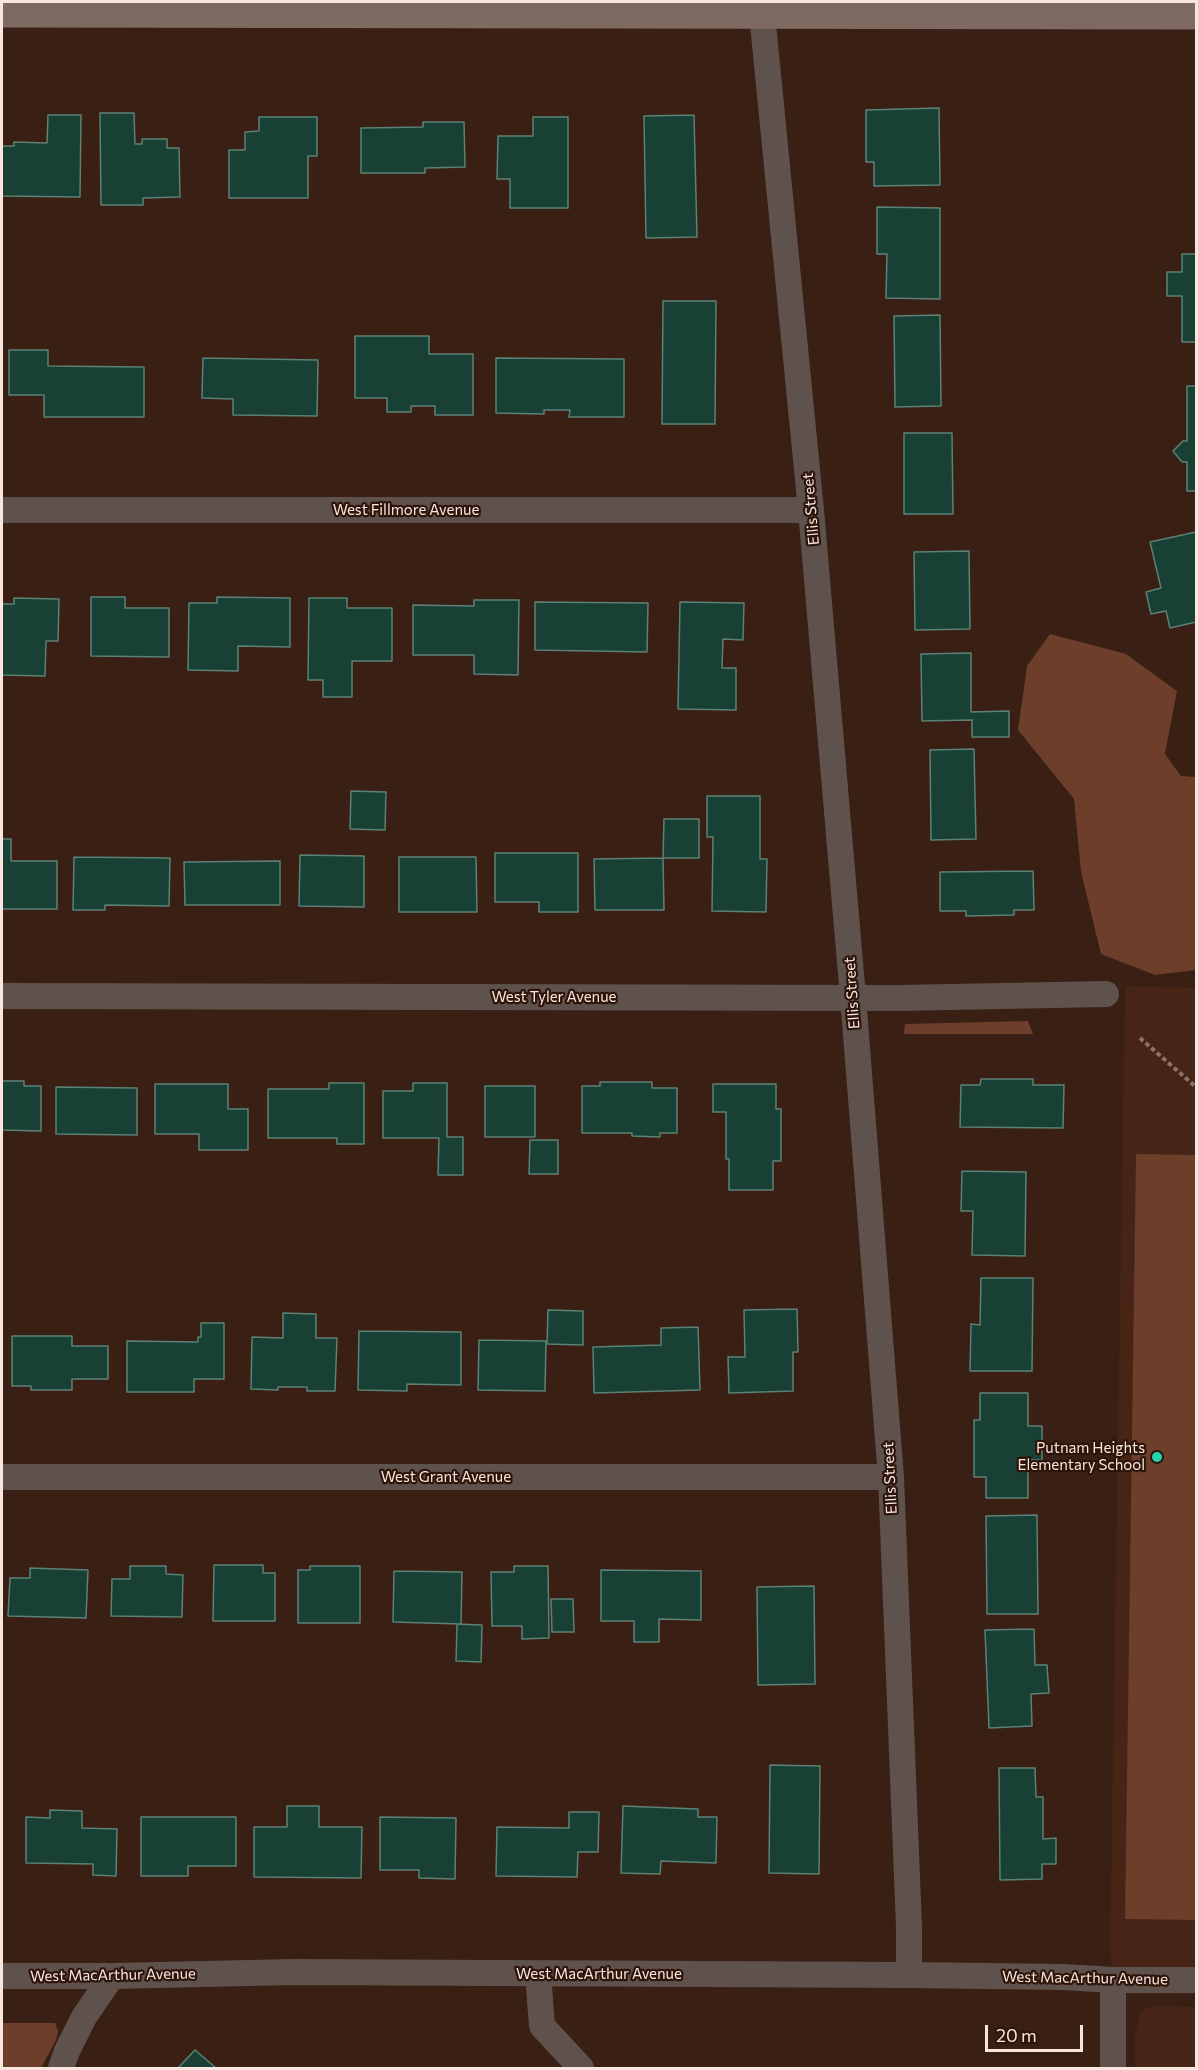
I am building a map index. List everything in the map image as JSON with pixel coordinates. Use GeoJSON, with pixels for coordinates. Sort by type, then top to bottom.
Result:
{"type":"FeatureCollection","features":[{"type":"Feature","properties":{"kind":"street"},"geometry":{"type":"LineString","coordinates":[[2,11],[1197,13]]}},
{"type":"Feature","properties":{"kind":"street","name":"Ellis Street"},"geometry":{"type":"LineString","coordinates":[[762,14],[811,510],[854,997],[891,1478],[909,1975]]}},
{"type":"Feature","properties":{"kind":"street","name":"West Fillmore Avenue"},"geometry":{"type":"LineString","coordinates":[[2,510],[811,510]]}},
{"type":"Feature","properties":{"kind":"street","name":"West Tyler Avenue"},"geometry":{"type":"LineString","coordinates":[[2,996],[854,997],[1106,994]]}},
{"type":"Feature","properties":{"kind":"street","name":"West Grant Avenue"},"geometry":{"type":"LineString","coordinates":[[2,1477],[891,1478]]}},
{"type":"Feature","properties":{"kind":"street","name":"West MacArthur Avenue"},"geometry":{"type":"LineString","coordinates":[[2,1976],[281,1972],[909,1975],[1197,1980]]}},
{"type":"Feature","properties":{"kind":"street"},"geometry":{"type":"LineString","coordinates":[[538,1974],[542,2026],[581,2068]]}},
{"type":"Feature","properties":{"kind":"street"},"geometry":{"type":"LineString","coordinates":[[61,2068],[84,2017],[112,1976]]}},
{"type":"Feature","properties":{"kind":"street"},"geometry":{"type":"LineString","coordinates":[[1113,1980],[1113,2068]]}},
{"type":"Feature","properties":{"kind":"path"},"geometry":{"type":"LineString","coordinates":[[1140,1038],[1197,1087]]}},
{"type":"Feature","properties":{"kind":"shaded area"},"geometry":{"type":"Polygon","coordinates":[[[1050,634],[1126,654],[1177,691],[1165,754],[1181,776],[1196,777],[1196,970],[1155,975],[1101,954],[1081,872],[1074,799],[1018,730],[1027,666],[1050,634]]]}},
{"type":"Feature","properties":{"kind":"shaded area","name":"Putnam Heights Elementary School"},"geometry":{"type":"Polygon","coordinates":[[[1125,986],[1196,988],[1196,1980],[1113,1980],[1110,1948],[1125,986]]]}},
{"type":"Feature","properties":{"kind":"shaded area"},"geometry":{"type":"Polygon","coordinates":[[[1028,1021],[1033,1034],[904,1034],[905,1024],[1028,1021]]]}},
{"type":"Feature","properties":{"kind":"shaded area","name":"Putnam Heights Elementary School"},"geometry":{"type":"Polygon","coordinates":[[[1136,1154],[1196,1155],[1196,1920],[1125,1919],[1136,1154]]]}},
{"type":"Feature","properties":{"kind":"shaded area"},"geometry":{"type":"Polygon","coordinates":[[[1150,2006],[1196,2007],[1196,2068],[1135,2068],[1135,2035],[1140,2014],[1150,2006]]]}},
{"type":"Feature","properties":{"kind":"shaded area"},"geometry":{"type":"Polygon","coordinates":[[[2,2023],[55,2023],[58,2031],[56,2040],[41,2068],[2,2068],[2,2023]]]}},
{"type":"Feature","properties":{"kind":"building"},"geometry":{"type":"Polygon","coordinates":[[[939,108],[940,185],[874,186],[874,162],[866,162],[866,110],[939,108]]]}},
{"type":"Feature","properties":{"kind":"building"},"geometry":{"type":"Polygon","coordinates":[[[100,113],[134,113],[135,144],[142,144],[142,139],[167,139],[167,148],[179,148],[180,197],[143,198],[143,205],[101,205],[100,113]]]}},
{"type":"Feature","properties":{"kind":"building"},"geometry":{"type":"Polygon","coordinates":[[[48,115],[81,115],[80,197],[2,196],[2,146],[14,146],[14,142],[47,143],[48,115]]]}},
{"type":"Feature","properties":{"kind":"building"},"geometry":{"type":"Polygon","coordinates":[[[694,115],[697,237],[646,238],[644,116],[694,115]]]}},
{"type":"Feature","properties":{"kind":"building"},"geometry":{"type":"Polygon","coordinates":[[[259,117],[317,117],[317,156],[308,156],[308,198],[229,198],[229,150],[245,150],[245,132],[259,131],[259,117]]]}},
{"type":"Feature","properties":{"kind":"building"},"geometry":{"type":"Polygon","coordinates":[[[533,117],[568,117],[568,208],[510,208],[510,179],[497,179],[498,136],[533,136],[533,117]]]}},
{"type":"Feature","properties":{"kind":"building"},"geometry":{"type":"Polygon","coordinates":[[[423,122],[464,122],[465,167],[425,168],[425,173],[361,173],[361,128],[423,127],[423,122]]]}},
{"type":"Feature","properties":{"kind":"building"},"geometry":{"type":"Polygon","coordinates":[[[877,207],[940,208],[940,299],[886,298],[887,254],[877,254],[877,207]]]}},
{"type":"Feature","properties":{"kind":"building"},"geometry":{"type":"Polygon","coordinates":[[[1182,254],[1196,254],[1196,342],[1182,342],[1182,296],[1167,296],[1167,272],[1182,272],[1182,254]]]}},
{"type":"Feature","properties":{"kind":"building"},"geometry":{"type":"Polygon","coordinates":[[[663,301],[716,301],[715,424],[662,424],[663,301]]]}},
{"type":"Feature","properties":{"kind":"building"},"geometry":{"type":"Polygon","coordinates":[[[940,315],[941,406],[895,407],[894,316],[940,315]]]}},
{"type":"Feature","properties":{"kind":"building"},"geometry":{"type":"Polygon","coordinates":[[[355,336],[429,336],[429,354],[473,354],[473,415],[435,415],[435,406],[411,406],[411,412],[387,412],[387,398],[355,398],[355,336]]]}},
{"type":"Feature","properties":{"kind":"building"},"geometry":{"type":"Polygon","coordinates":[[[9,350],[48,350],[48,366],[144,367],[144,417],[44,417],[44,395],[9,395],[9,350]]]}},
{"type":"Feature","properties":{"kind":"building"},"geometry":{"type":"Polygon","coordinates":[[[203,358],[318,360],[317,416],[233,415],[233,399],[202,398],[203,358]]]}},
{"type":"Feature","properties":{"kind":"building"},"geometry":{"type":"Polygon","coordinates":[[[496,358],[624,359],[624,417],[569,417],[570,410],[544,410],[544,414],[496,413],[496,358]]]}},
{"type":"Feature","properties":{"kind":"building"},"geometry":{"type":"Polygon","coordinates":[[[1187,386],[1196,386],[1196,491],[1187,491],[1187,462],[1182,462],[1173,451],[1183,441],[1187,441],[1187,386]]]}},
{"type":"Feature","properties":{"kind":"building"},"geometry":{"type":"Polygon","coordinates":[[[904,433],[952,433],[953,514],[904,514],[904,433]]]}},
{"type":"Feature","properties":{"kind":"building"},"geometry":{"type":"Polygon","coordinates":[[[1196,532],[1196,622],[1170,628],[1166,611],[1151,614],[1146,592],[1161,588],[1150,542],[1196,532]]]}},
{"type":"Feature","properties":{"kind":"building"},"geometry":{"type":"Polygon","coordinates":[[[969,551],[970,629],[915,630],[914,552],[969,551]]]}},
{"type":"Feature","properties":{"kind":"building"},"geometry":{"type":"Polygon","coordinates":[[[91,597],[125,597],[125,608],[169,608],[169,657],[91,656],[91,597]]]}},
{"type":"Feature","properties":{"kind":"building"},"geometry":{"type":"Polygon","coordinates":[[[217,597],[290,598],[290,647],[238,646],[238,671],[188,670],[189,603],[217,603],[217,597]]]}},
{"type":"Feature","properties":{"kind":"building"},"geometry":{"type":"Polygon","coordinates":[[[14,598],[59,599],[58,641],[46,641],[45,676],[2,675],[2,604],[14,604],[14,598]]]}},
{"type":"Feature","properties":{"kind":"building"},"geometry":{"type":"Polygon","coordinates":[[[309,598],[347,598],[347,608],[392,608],[392,661],[352,661],[352,697],[323,697],[323,680],[308,680],[309,598]]]}},
{"type":"Feature","properties":{"kind":"building"},"geometry":{"type":"Polygon","coordinates":[[[474,600],[519,600],[518,675],[474,674],[474,655],[413,655],[413,605],[474,606],[474,600]]]}},
{"type":"Feature","properties":{"kind":"building"},"geometry":{"type":"Polygon","coordinates":[[[535,602],[648,603],[647,652],[535,650],[535,602]]]}},
{"type":"Feature","properties":{"kind":"building"},"geometry":{"type":"Polygon","coordinates":[[[680,602],[744,603],[743,640],[723,639],[722,668],[736,668],[736,710],[678,709],[680,602]]]}},
{"type":"Feature","properties":{"kind":"building"},"geometry":{"type":"Polygon","coordinates":[[[971,653],[971,712],[1009,711],[1009,737],[972,737],[972,720],[922,721],[921,654],[971,653]]]}},
{"type":"Feature","properties":{"kind":"building"},"geometry":{"type":"Polygon","coordinates":[[[974,749],[976,839],[931,840],[930,750],[974,749]]]}},
{"type":"Feature","properties":{"kind":"building"},"geometry":{"type":"Polygon","coordinates":[[[351,791],[386,792],[385,830],[350,829],[351,791]]]}},
{"type":"Feature","properties":{"kind":"building"},"geometry":{"type":"Polygon","coordinates":[[[707,796],[760,796],[760,859],[767,859],[766,912],[712,911],[713,837],[707,837],[707,796]]]}},
{"type":"Feature","properties":{"kind":"building"},"geometry":{"type":"Polygon","coordinates":[[[664,819],[699,819],[699,858],[663,858],[664,819]]]}},
{"type":"Feature","properties":{"kind":"building"},"geometry":{"type":"Polygon","coordinates":[[[2,839],[11,839],[11,861],[57,861],[57,909],[2,909],[2,839]]]}},
{"type":"Feature","properties":{"kind":"building"},"geometry":{"type":"Polygon","coordinates":[[[495,853],[578,853],[578,912],[539,912],[539,902],[495,902],[495,853]]]}},
{"type":"Feature","properties":{"kind":"building"},"geometry":{"type":"Polygon","coordinates":[[[300,855],[364,856],[364,907],[299,906],[300,855]]]}},
{"type":"Feature","properties":{"kind":"building"},"geometry":{"type":"Polygon","coordinates":[[[74,857],[170,858],[169,906],[105,905],[105,910],[73,910],[74,857]]]}},
{"type":"Feature","properties":{"kind":"building"},"geometry":{"type":"Polygon","coordinates":[[[399,857],[476,857],[477,912],[399,912],[399,857]]]}},
{"type":"Feature","properties":{"kind":"building"},"geometry":{"type":"Polygon","coordinates":[[[663,858],[664,910],[595,910],[594,859],[663,858]]]}},
{"type":"Feature","properties":{"kind":"building"},"geometry":{"type":"Polygon","coordinates":[[[280,861],[280,905],[185,905],[184,862],[280,861]]]}},
{"type":"Feature","properties":{"kind":"building"},"geometry":{"type":"Polygon","coordinates":[[[1033,871],[1034,910],[1014,910],[1014,915],[966,916],[966,911],[940,911],[940,872],[1033,871]]]}},
{"type":"Feature","properties":{"kind":"building"},"geometry":{"type":"Polygon","coordinates":[[[981,1079],[1033,1079],[1033,1085],[1064,1085],[1063,1128],[960,1127],[961,1085],[980,1085],[981,1079]]]}},
{"type":"Feature","properties":{"kind":"building"},"geometry":{"type":"Polygon","coordinates":[[[2,1081],[24,1081],[24,1086],[41,1086],[41,1131],[2,1130],[2,1081]]]}},
{"type":"Feature","properties":{"kind":"building"},"geometry":{"type":"Polygon","coordinates":[[[600,1082],[652,1082],[652,1088],[677,1088],[677,1133],[660,1133],[660,1137],[632,1136],[632,1133],[582,1133],[582,1086],[600,1086],[600,1082]]]}},
{"type":"Feature","properties":{"kind":"building"},"geometry":{"type":"Polygon","coordinates":[[[329,1083],[364,1083],[364,1144],[337,1144],[337,1138],[268,1138],[268,1089],[329,1089],[329,1083]]]}},
{"type":"Feature","properties":{"kind":"building"},"geometry":{"type":"Polygon","coordinates":[[[413,1083],[447,1083],[447,1137],[463,1137],[463,1175],[438,1175],[439,1138],[383,1138],[383,1091],[413,1091],[413,1083]]]}},
{"type":"Feature","properties":{"kind":"building"},"geometry":{"type":"Polygon","coordinates":[[[155,1084],[228,1084],[228,1109],[248,1109],[248,1150],[199,1150],[199,1134],[155,1134],[155,1084]]]}},
{"type":"Feature","properties":{"kind":"building"},"geometry":{"type":"Polygon","coordinates":[[[713,1084],[776,1084],[776,1109],[781,1109],[781,1161],[773,1161],[773,1190],[729,1190],[729,1159],[726,1159],[726,1112],[713,1112],[713,1084]]]}},
{"type":"Feature","properties":{"kind":"building"},"geometry":{"type":"Polygon","coordinates":[[[485,1086],[535,1086],[535,1137],[485,1137],[485,1086]]]}},
{"type":"Feature","properties":{"kind":"building"},"geometry":{"type":"Polygon","coordinates":[[[56,1087],[137,1088],[137,1135],[56,1134],[56,1087]]]}},
{"type":"Feature","properties":{"kind":"building"},"geometry":{"type":"Polygon","coordinates":[[[530,1140],[558,1140],[558,1174],[529,1174],[530,1140]]]}},
{"type":"Feature","properties":{"kind":"building"},"geometry":{"type":"Polygon","coordinates":[[[962,1171],[1026,1172],[1025,1256],[972,1255],[973,1211],[961,1211],[962,1171]]]}},
{"type":"Feature","properties":{"kind":"building"},"geometry":{"type":"Polygon","coordinates":[[[981,1278],[1033,1278],[1032,1371],[970,1371],[971,1324],[980,1325],[981,1278]]]}},
{"type":"Feature","properties":{"kind":"building"},"geometry":{"type":"Polygon","coordinates":[[[797,1309],[798,1352],[793,1352],[793,1391],[729,1393],[728,1357],[745,1357],[744,1310],[797,1309]]]}},
{"type":"Feature","properties":{"kind":"building"},"geometry":{"type":"Polygon","coordinates":[[[548,1310],[583,1311],[583,1345],[547,1344],[548,1310]]]}},
{"type":"Feature","properties":{"kind":"building"},"geometry":{"type":"Polygon","coordinates":[[[283,1313],[316,1314],[316,1338],[337,1338],[335,1391],[307,1391],[307,1387],[278,1387],[278,1390],[251,1389],[252,1337],[283,1338],[283,1313]]]}},
{"type":"Feature","properties":{"kind":"building"},"geometry":{"type":"Polygon","coordinates":[[[201,1323],[224,1323],[224,1379],[194,1379],[194,1392],[127,1392],[127,1341],[198,1342],[198,1337],[201,1337],[201,1323]]]}},
{"type":"Feature","properties":{"kind":"building"},"geometry":{"type":"Polygon","coordinates":[[[698,1327],[700,1390],[594,1393],[593,1347],[661,1345],[661,1328],[698,1327]]]}},
{"type":"Feature","properties":{"kind":"building"},"geometry":{"type":"Polygon","coordinates":[[[359,1331],[461,1332],[461,1385],[407,1384],[407,1391],[358,1390],[359,1331]]]}},
{"type":"Feature","properties":{"kind":"building"},"geometry":{"type":"Polygon","coordinates":[[[12,1336],[72,1336],[72,1346],[108,1346],[108,1379],[72,1379],[72,1390],[31,1390],[31,1386],[12,1386],[12,1336]]]}},
{"type":"Feature","properties":{"kind":"building"},"geometry":{"type":"Polygon","coordinates":[[[479,1340],[546,1341],[545,1391],[478,1390],[479,1340]]]}},
{"type":"Feature","properties":{"kind":"building"},"geometry":{"type":"Polygon","coordinates":[[[980,1393],[1028,1393],[1028,1426],[1042,1426],[1042,1460],[1028,1460],[1028,1498],[986,1498],[986,1477],[974,1477],[974,1420],[980,1420],[980,1393]]]}},
{"type":"Feature","properties":{"kind":"building"},"geometry":{"type":"Polygon","coordinates":[[[1037,1515],[1038,1614],[987,1614],[986,1516],[1037,1515]]]}},
{"type":"Feature","properties":{"kind":"building"},"geometry":{"type":"Polygon","coordinates":[[[214,1565],[263,1565],[263,1573],[275,1573],[275,1621],[213,1621],[214,1565]]]}},
{"type":"Feature","properties":{"kind":"building"},"geometry":{"type":"Polygon","coordinates":[[[130,1566],[166,1566],[166,1574],[183,1575],[182,1617],[111,1616],[112,1579],[130,1579],[130,1566]]]}},
{"type":"Feature","properties":{"kind":"building"},"geometry":{"type":"Polygon","coordinates":[[[310,1566],[360,1566],[360,1623],[298,1623],[298,1570],[310,1570],[310,1566]]]}},
{"type":"Feature","properties":{"kind":"building"},"geometry":{"type":"Polygon","coordinates":[[[514,1566],[548,1566],[549,1638],[522,1639],[522,1626],[492,1626],[491,1572],[514,1572],[514,1566]]]}},
{"type":"Feature","properties":{"kind":"building"},"geometry":{"type":"Polygon","coordinates":[[[30,1568],[88,1570],[86,1618],[8,1616],[10,1578],[30,1578],[30,1568]]]}},
{"type":"Feature","properties":{"kind":"building"},"geometry":{"type":"Polygon","coordinates":[[[601,1570],[701,1571],[701,1620],[659,1619],[659,1642],[634,1642],[634,1621],[601,1621],[601,1570]]]}},
{"type":"Feature","properties":{"kind":"building"},"geometry":{"type":"Polygon","coordinates":[[[394,1571],[462,1572],[461,1624],[393,1622],[394,1571]]]}},
{"type":"Feature","properties":{"kind":"building"},"geometry":{"type":"Polygon","coordinates":[[[814,1586],[815,1684],[758,1685],[757,1587],[814,1586]]]}},
{"type":"Feature","properties":{"kind":"building"},"geometry":{"type":"Polygon","coordinates":[[[551,1599],[573,1599],[574,1632],[552,1632],[551,1599]]]}},
{"type":"Feature","properties":{"kind":"building"},"geometry":{"type":"Polygon","coordinates":[[[457,1624],[482,1625],[481,1662],[456,1661],[457,1624]]]}},
{"type":"Feature","properties":{"kind":"building"},"geometry":{"type":"Polygon","coordinates":[[[1034,1629],[1035,1665],[1047,1665],[1049,1693],[1031,1694],[1032,1726],[989,1728],[985,1630],[1034,1629]]]}},
{"type":"Feature","properties":{"kind":"building"},"geometry":{"type":"Polygon","coordinates":[[[770,1765],[820,1766],[819,1874],[769,1873],[770,1765]]]}},
{"type":"Feature","properties":{"kind":"building"},"geometry":{"type":"Polygon","coordinates":[[[999,1768],[1035,1768],[1036,1797],[1043,1797],[1043,1839],[1056,1838],[1056,1864],[1042,1864],[1042,1879],[1000,1880],[999,1768]]]}},
{"type":"Feature","properties":{"kind":"building"},"geometry":{"type":"Polygon","coordinates":[[[287,1806],[319,1806],[319,1827],[362,1827],[361,1878],[254,1877],[254,1827],[287,1827],[287,1806]]]}},
{"type":"Feature","properties":{"kind":"building"},"geometry":{"type":"Polygon","coordinates":[[[623,1806],[698,1809],[698,1817],[717,1817],[716,1863],[661,1861],[660,1874],[621,1873],[623,1806]]]}},
{"type":"Feature","properties":{"kind":"building"},"geometry":{"type":"Polygon","coordinates":[[[50,1810],[82,1811],[82,1828],[117,1829],[116,1876],[93,1875],[93,1864],[26,1863],[26,1817],[50,1818],[50,1810]]]}},
{"type":"Feature","properties":{"kind":"building"},"geometry":{"type":"Polygon","coordinates":[[[569,1812],[599,1812],[598,1852],[578,1852],[577,1877],[496,1876],[497,1827],[569,1828],[569,1812]]]}},
{"type":"Feature","properties":{"kind":"building"},"geometry":{"type":"Polygon","coordinates":[[[141,1817],[236,1817],[236,1866],[188,1866],[188,1876],[141,1876],[141,1817]]]}},
{"type":"Feature","properties":{"kind":"building"},"geometry":{"type":"Polygon","coordinates":[[[380,1817],[456,1818],[455,1879],[419,1878],[419,1870],[380,1870],[380,1817]]]}},
{"type":"Feature","properties":{"kind":"building"},"geometry":{"type":"Polygon","coordinates":[[[195,2050],[216,2068],[178,2068],[195,2050]]]}},
{"type":"Feature","properties":{"kind":"place","name":"Putnam Heights Elementary School"},"geometry":{"type":"Point","coordinates":[1157,1457]}}]}
